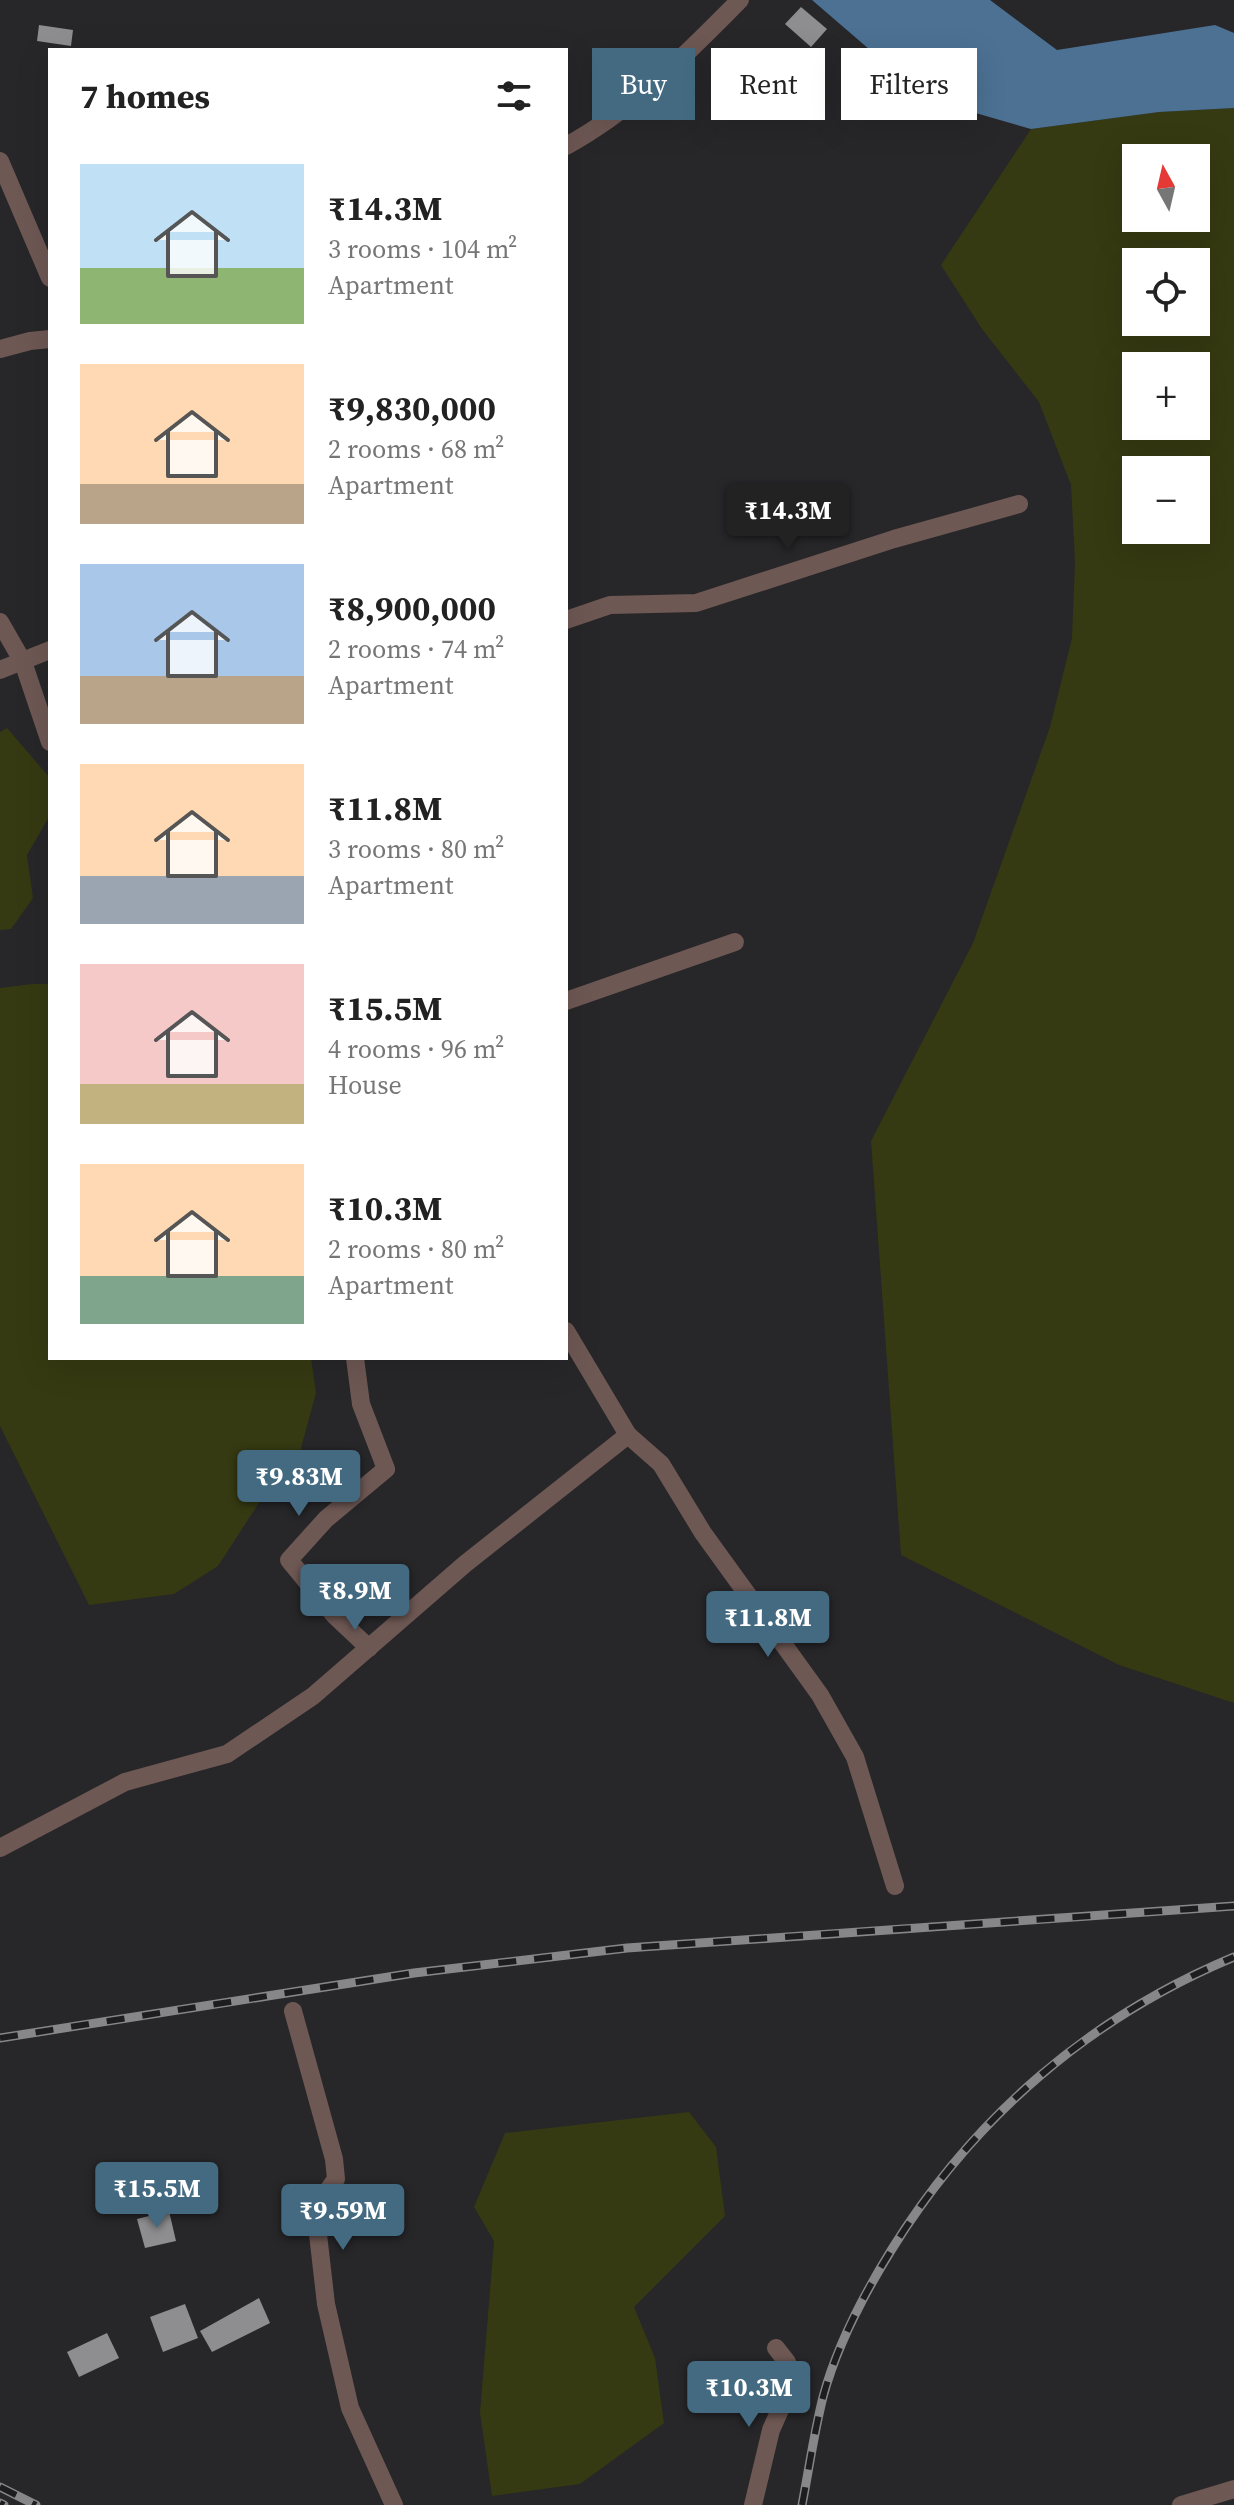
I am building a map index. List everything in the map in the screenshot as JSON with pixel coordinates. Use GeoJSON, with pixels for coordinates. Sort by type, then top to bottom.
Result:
{"type":"FeatureCollection","features":[{"type":"Feature","properties":{"kind":"street"},"geometry":{"type":"LineString","coordinates":[[568,145],[621,113],[696,47],[740,0]]}},
{"type":"Feature","properties":{"kind":"street"},"geometry":{"type":"LineString","coordinates":[[0,161],[48,273]]}},
{"type":"Feature","properties":{"kind":"street"},"geometry":{"type":"LineString","coordinates":[[0,349],[48,339]]}},
{"type":"Feature","properties":{"kind":"street"},"geometry":{"type":"LineString","coordinates":[[568,619],[610,605],[696,603],[894,539],[1019,504]]}},
{"type":"Feature","properties":{"kind":"street"},"geometry":{"type":"LineString","coordinates":[[0,622],[23,662],[48,736]]}},
{"type":"Feature","properties":{"kind":"street"},"geometry":{"type":"LineString","coordinates":[[0,670],[48,651]]}},
{"type":"Feature","properties":{"kind":"street"},"geometry":{"type":"LineString","coordinates":[[568,1000],[735,942]]}},
{"type":"Feature","properties":{"kind":"street"},"geometry":{"type":"LineString","coordinates":[[568,1334],[628,1435],[661,1464],[703,1533],[820,1695],[855,1757],[895,1886]]}},
{"type":"Feature","properties":{"kind":"street"},"geometry":{"type":"LineString","coordinates":[[355,1360],[361,1404],[386,1469],[326,1519],[289,1560],[335,1616],[369,1648]]}},
{"type":"Feature","properties":{"kind":"street"},"geometry":{"type":"LineString","coordinates":[[0,1848],[125,1782],[227,1754],[313,1696],[465,1564],[628,1435]]}},
{"type":"Feature","properties":{"kind":"street"},"geometry":{"type":"LineString","coordinates":[[293,2011],[334,2159],[336,2179],[324,2196],[316,2217],[326,2304],[350,2408],[394,2505]]}},
{"type":"Feature","properties":{"kind":"street"},"geometry":{"type":"LineString","coordinates":[[753,2505],[771,2430],[791,2385],[787,2362],[776,2348]]}},
{"type":"Feature","properties":{"kind":"street"},"geometry":{"type":"LineString","coordinates":[[1181,2505],[1234,2489]]}},
{"type":"Feature","properties":{"kind":"green space"},"geometry":{"type":"Polygon","coordinates":[[[1234,108],[1234,1703],[1119,1665],[901,1555],[871,1141],[973,943],[1050,727],[1072,638],[1075,562],[1071,485],[1039,402],[982,329],[941,265],[1031,129],[1159,112],[1234,108]]]}},
{"type":"Feature","properties":{"kind":"green space"},"geometry":{"type":"Polygon","coordinates":[[[7,728],[48,776],[48,818],[27,855],[33,898],[11,929],[0,930],[0,732],[7,728]]]}},
{"type":"Feature","properties":{"kind":"green space"},"geometry":{"type":"Polygon","coordinates":[[[48,984],[48,1360],[311,1360],[316,1393],[295,1470],[266,1492],[218,1566],[174,1594],[89,1605],[0,1426],[0,988],[48,984]]]}},
{"type":"Feature","properties":{"kind":"green space"},"geometry":{"type":"Polygon","coordinates":[[[689,2112],[716,2147],[725,2216],[634,2307],[655,2358],[664,2423],[580,2484],[492,2496],[480,2413],[494,2241],[474,2207],[505,2133],[689,2112]]]}},
{"type":"Feature","properties":{"kind":"water"},"geometry":{"type":"Polygon","coordinates":[[[812,0],[990,0],[1057,50],[1215,25],[1234,33],[1234,108],[1159,112],[1031,129],[977,113],[977,48],[868,48],[812,0]]]}},
{"type":"Feature","properties":{"kind":"building"},"geometry":{"type":"Polygon","coordinates":[[[801,7],[827,29],[811,47],[785,24],[801,7]]]}},
{"type":"Feature","properties":{"kind":"building"},"geometry":{"type":"Polygon","coordinates":[[[39,25],[73,30],[71,46],[37,41],[39,25]]]}},
{"type":"Feature","properties":{"kind":"building"},"geometry":{"type":"Polygon","coordinates":[[[169,2211],[176,2241],[145,2248],[137,2219],[169,2211]]]}},
{"type":"Feature","properties":{"kind":"building"},"geometry":{"type":"Polygon","coordinates":[[[259,2298],[270,2323],[212,2352],[200,2331],[259,2298]]]}},
{"type":"Feature","properties":{"kind":"building"},"geometry":{"type":"Polygon","coordinates":[[[185,2304],[198,2338],[163,2352],[150,2317],[185,2304]]]}},
{"type":"Feature","properties":{"kind":"building"},"geometry":{"type":"Polygon","coordinates":[[[107,2333],[119,2358],[79,2377],[67,2352],[107,2333]]]}},
{"type":"Feature","properties":{"kind":"railway"},"geometry":{"type":"LineString","coordinates":[[0,2038],[414,1973],[627,1948],[1234,1906]]}},
{"type":"Feature","properties":{"kind":"railway"},"geometry":{"type":"LineString","coordinates":[[802,2505],[820,2410],[836,2358],[871,2284],[924,2201],[998,2114],[1084,2041],[1131,2009],[1181,1981],[1234,1957]]}},
{"type":"Feature","properties":{"kind":"railway"},"geometry":{"type":"LineString","coordinates":[[0,2487],[36,2505]]}},
{"type":"Feature","properties":{"kind":"railway"},"geometry":{"type":"LineString","coordinates":[[0,2503],[4,2505]]}}]}
